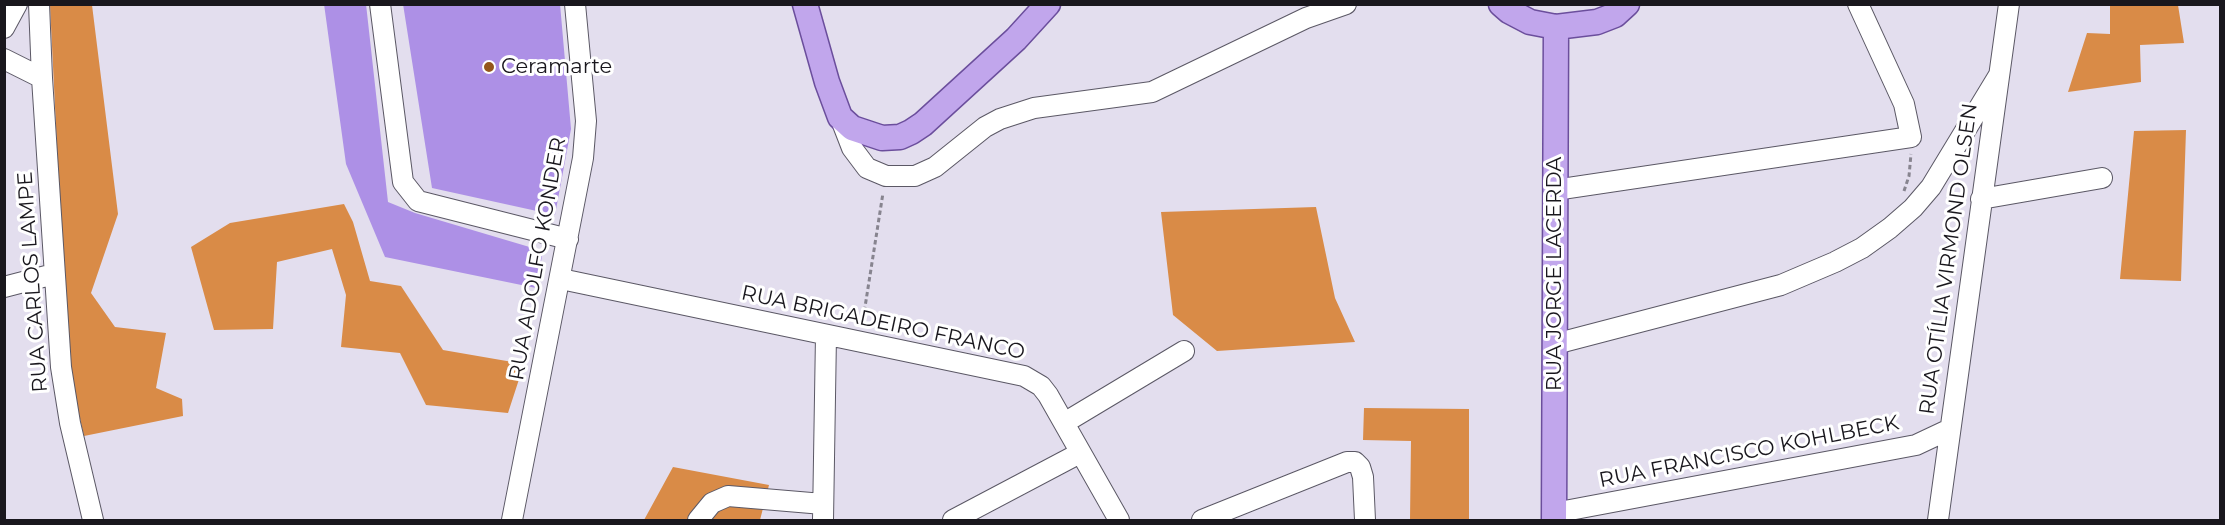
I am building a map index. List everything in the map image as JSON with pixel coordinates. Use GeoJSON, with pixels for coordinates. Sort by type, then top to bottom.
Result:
{"type":"FeatureCollection","features":[{"type":"Feature","properties":{"kind":"main road"},"geometry":{"type":"LineString","coordinates":[[805,4],[826,82],[840,117],[852,128],[882,138],[900,137],[911,132],[1016,39],[1048,4]]}},
{"type":"Feature","properties":{"kind":"main road"},"geometry":{"type":"LineString","coordinates":[[1502,4],[1509,11],[1530,13],[1556,27],[1597,22],[1615,15],[1627,4]]}},
{"type":"Feature","properties":{"kind":"main road","name":"RUA JORGE LACERDA"},"geometry":{"type":"LineString","coordinates":[[1554,517],[1556,27]]}},
{"type":"Feature","properties":{"kind":"street"},"geometry":{"type":"LineString","coordinates":[[4,28],[17,4]]}},
{"type":"Feature","properties":{"kind":"street","name":"RUA CARLOS LAMPE"},"geometry":{"type":"LineString","coordinates":[[39,4],[54,274],[65,397],[93,520]]}},
{"type":"Feature","properties":{"kind":"street"},"geometry":{"type":"LineString","coordinates":[[380,4],[403,182],[418,201],[568,239]]}},
{"type":"Feature","properties":{"kind":"street","name":"RUA ADOLFO KONDER"},"geometry":{"type":"LineString","coordinates":[[512,520],[583,158],[585,130],[575,4]]}},
{"type":"Feature","properties":{"kind":"street"},"geometry":{"type":"LineString","coordinates":[[840,117],[859,160],[875,173],[907,177],[935,167],[985,127],[1017,112],[1141,95],[1163,88],[1306,18],[1346,4]]}},
{"type":"Feature","properties":{"kind":"street"},"geometry":{"type":"LineString","coordinates":[[1555,190],[1911,137],[1904,104],[1858,4]]}},
{"type":"Feature","properties":{"kind":"street","name":"RUA OTÍLIA VIRMOND OLSEN"},"geometry":{"type":"LineString","coordinates":[[1938,520],[2009,4]]}},
{"type":"Feature","properties":{"kind":"street"},"geometry":{"type":"LineString","coordinates":[[4,59],[42,78]]}},
{"type":"Feature","properties":{"kind":"street"},"geometry":{"type":"LineString","coordinates":[[1555,344],[1781,285],[1862,248],[1913,208],[1931,187],[1999,75]]}},
{"type":"Feature","properties":{"kind":"street"},"geometry":{"type":"LineString","coordinates":[[1982,199],[2102,178]]}},
{"type":"Feature","properties":{"kind":"street"},"geometry":{"type":"LineString","coordinates":[[4,287],[54,274]]}},
{"type":"Feature","properties":{"kind":"street","name":"RUA BRIGADEIRO FRANCO"},"geometry":{"type":"LineString","coordinates":[[561,279],[1024,376],[1041,386],[1048,394],[1119,520]]}},
{"type":"Feature","properties":{"kind":"street"},"geometry":{"type":"LineString","coordinates":[[698,520],[712,503],[728,496],[823,512],[826,335]]}},
{"type":"Feature","properties":{"kind":"street"},"geometry":{"type":"LineString","coordinates":[[1064,423],[1184,351]]}},
{"type":"Feature","properties":{"kind":"street","name":"RUA FRANCISCO KOHLBECK"},"geometry":{"type":"LineString","coordinates":[[1554,517],[1916,445],[1950,429]]}},
{"type":"Feature","properties":{"kind":"street"},"geometry":{"type":"LineString","coordinates":[[954,520],[1080,453]]}},
{"type":"Feature","properties":{"kind":"street"},"geometry":{"type":"LineString","coordinates":[[1202,520],[1347,462],[1355,462],[1360,467],[1363,477],[1365,520]]}},
{"type":"Feature","properties":{"kind":"path"},"geometry":{"type":"LineString","coordinates":[[1903,192],[1909,176],[1911,137]]}},
{"type":"Feature","properties":{"kind":"path"},"geometry":{"type":"LineString","coordinates":[[860,341],[886,176]]}},
{"type":"Feature","properties":{"kind":"shaded area"},"geometry":{"type":"Polygon","coordinates":[[[50,5],[92,5],[118,214],[91,293],[115,327],[166,333],[156,388],[182,399],[183,416],[84,436],[75,397],[66,330],[50,5]]]}},
{"type":"Feature","properties":{"kind":"shaded area"},"geometry":{"type":"Polygon","coordinates":[[[2110,5],[2178,5],[2184,43],[2140,45],[2141,82],[2068,92],[2087,33],[2110,34],[2110,5]]]}},
{"type":"Feature","properties":{"kind":"shaded area"},"geometry":{"type":"Polygon","coordinates":[[[2186,130],[2181,281],[2120,279],[2134,131],[2186,130]]]}},
{"type":"Feature","properties":{"kind":"shaded area"},"geometry":{"type":"Polygon","coordinates":[[[344,204],[353,222],[370,281],[401,286],[443,350],[524,364],[508,413],[426,405],[400,353],[341,347],[346,295],[332,249],[277,262],[273,329],[214,330],[191,247],[230,223],[344,204]]]}},
{"type":"Feature","properties":{"kind":"shaded area"},"geometry":{"type":"Polygon","coordinates":[[[1316,207],[1335,298],[1355,342],[1217,351],[1173,315],[1161,212],[1316,207]]]}},
{"type":"Feature","properties":{"kind":"shaded area"},"geometry":{"type":"Polygon","coordinates":[[[1364,408],[1469,409],[1469,520],[1410,520],[1411,441],[1363,440],[1364,408]]]}},
{"type":"Feature","properties":{"kind":"shaded area"},"geometry":{"type":"Polygon","coordinates":[[[673,467],[769,485],[760,520],[644,520],[673,467]]]}},
{"type":"Feature","properties":{"kind":"building"},"geometry":{"type":"Polygon","coordinates":[[[324,4],[366,4],[388,202],[415,213],[543,251],[536,288],[385,257],[346,164],[324,4]]]}},
{"type":"Feature","properties":{"kind":"building","name":"Ceramarte"},"geometry":{"type":"Polygon","coordinates":[[[403,4],[560,4],[571,129],[555,215],[432,188],[403,4]]]}},
{"type":"Feature","properties":{"kind":"place","name":"Ceramarte"},"geometry":{"type":"Point","coordinates":[489,67]}}]}
